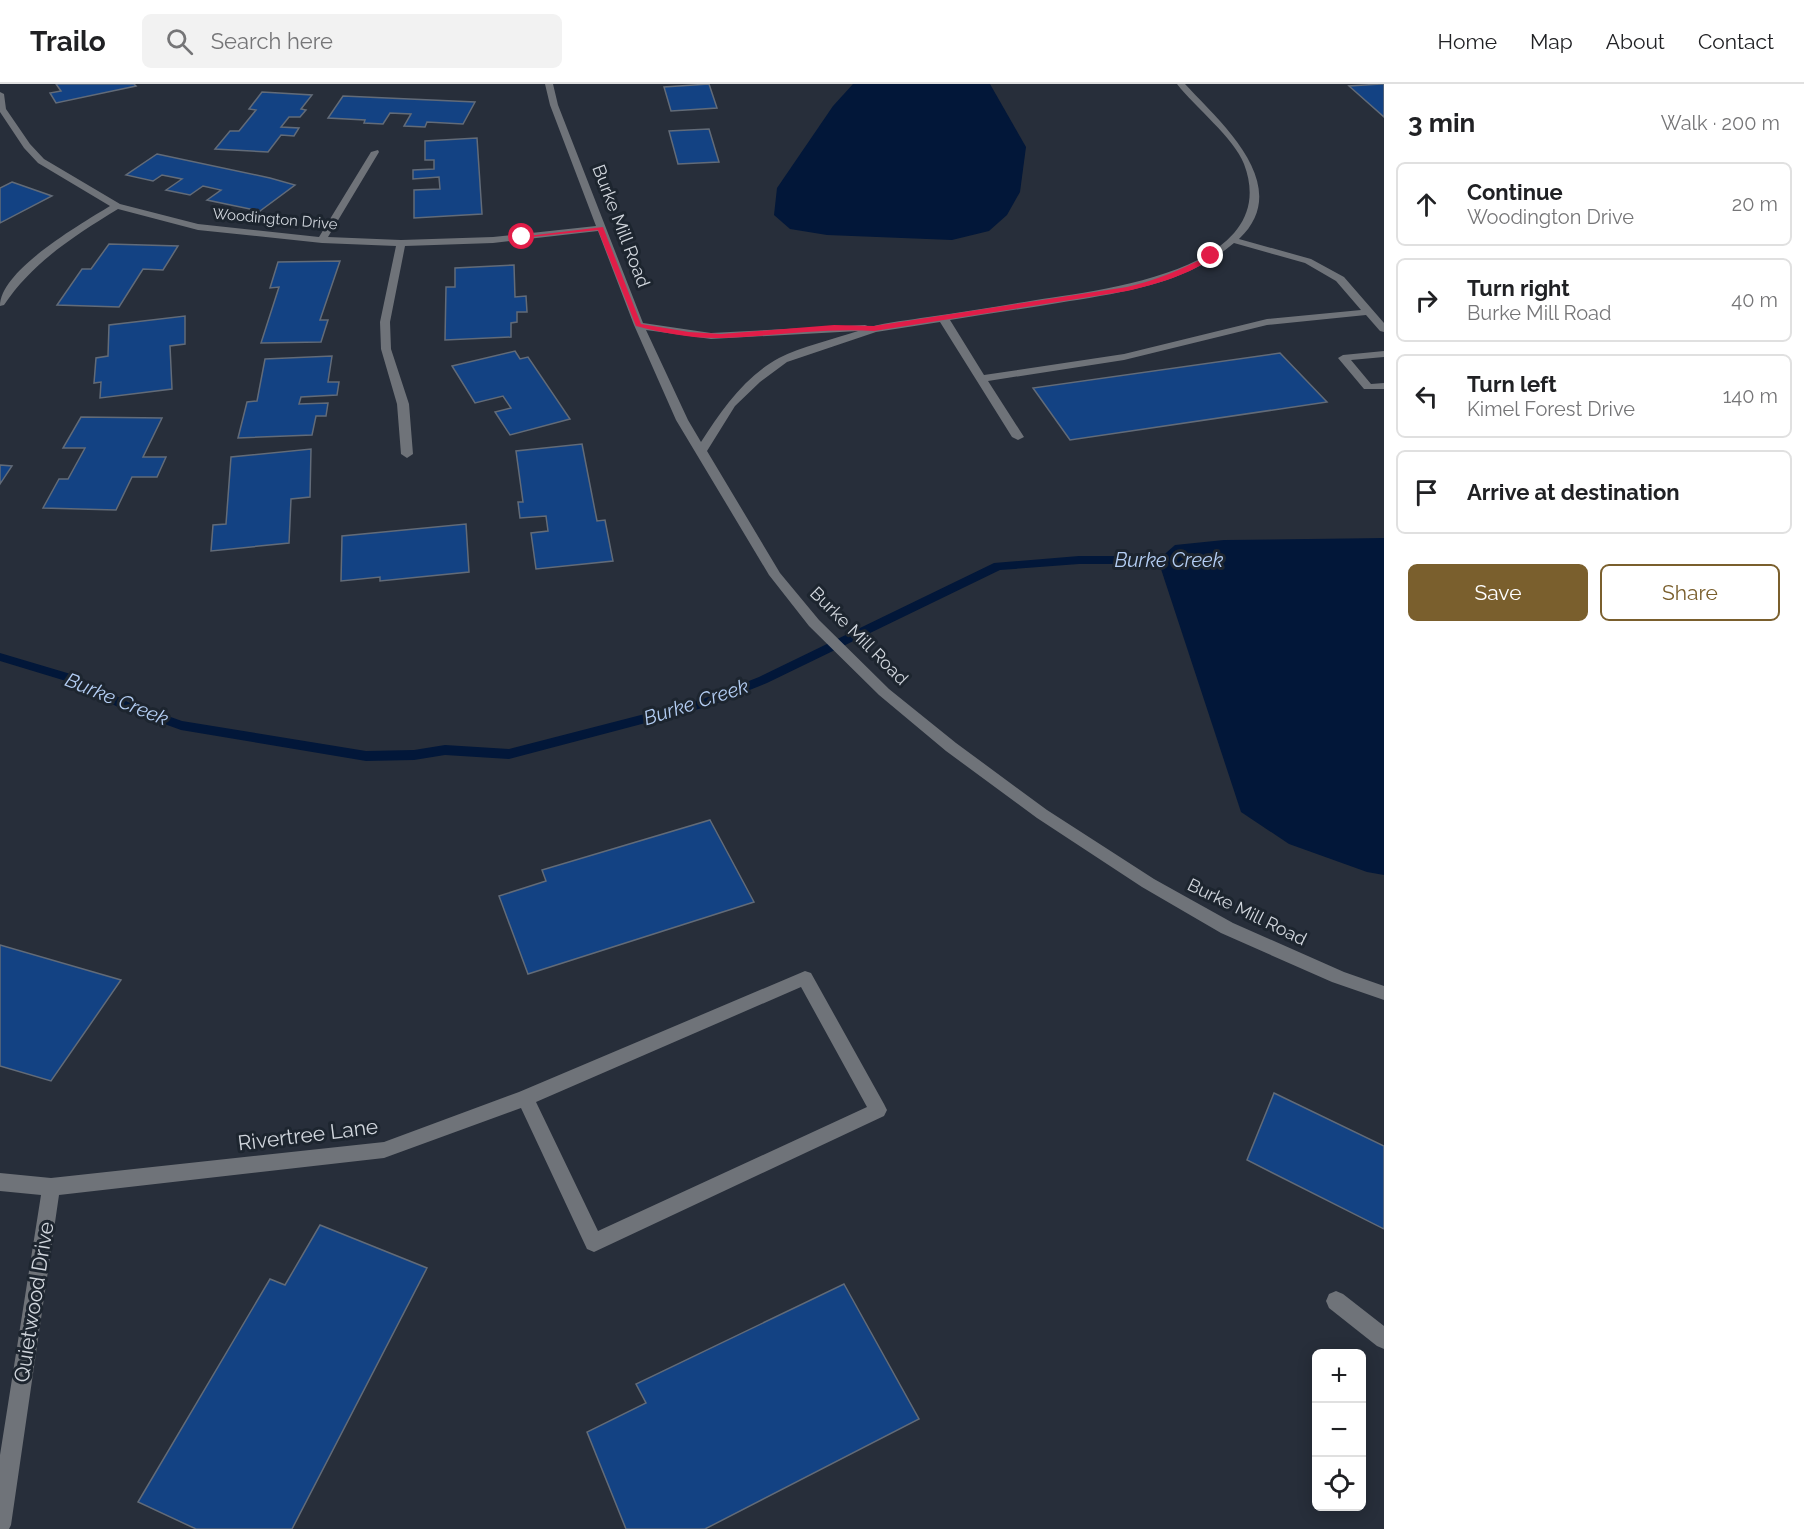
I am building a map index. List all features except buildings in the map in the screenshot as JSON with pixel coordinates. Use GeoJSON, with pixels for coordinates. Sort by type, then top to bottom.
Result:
{"type":"FeatureCollection","features":[{"type":"Feature","properties":{"kind":"street","name":"Burke Mill Road"},"geometry":{"type":"LineString","coordinates":[[549,84],[554,105],[639,325],[682,420],[775,575],[814,623],[884,692],[951,747],[1042,814],[1148,883],[1237,933],[1338,977],[1384,993]]}},
{"type":"Feature","properties":{"kind":"street"},"geometry":{"type":"LineString","coordinates":[[639,325],[689,334],[721,336],[834,327],[874,328],[1127,289],[1186,270],[1211,256],[1232,240],[1249,222],[1255,201],[1248,164],[1181,84]]}},
{"type":"Feature","properties":{"kind":"street","name":"Woodington Drive"},"geometry":{"type":"LineString","coordinates":[[0,94],[1,109],[27,146],[41,161],[63,176],[117,206],[198,227],[322,240],[400,243],[493,240],[601,228]]}},
{"type":"Feature","properties":{"kind":"street"},"geometry":{"type":"LineString","coordinates":[[322,240],[375,152]]}},
{"type":"Feature","properties":{"kind":"street"},"geometry":{"type":"LineString","coordinates":[[0,303],[12,284],[31,264],[72,233],[117,206]]}},
{"type":"Feature","properties":{"kind":"street"},"geometry":{"type":"LineString","coordinates":[[1232,240],[1308,261],[1340,279],[1384,329]]}},
{"type":"Feature","properties":{"kind":"street"},"geometry":{"type":"LineString","coordinates":[[400,243],[385,322],[387,349],[403,404],[407,454]]}},
{"type":"Feature","properties":{"kind":"street"},"geometry":{"type":"LineString","coordinates":[[980,379],[1124,357],[1268,322],[1369,312]]}},
{"type":"Feature","properties":{"kind":"street"},"geometry":{"type":"LineString","coordinates":[[944,318],[980,379],[1018,436]]}},
{"type":"Feature","properties":{"kind":"street"},"geometry":{"type":"LineString","coordinates":[[701,452],[731,404],[756,380],[783,360],[874,328]]}},
{"type":"Feature","properties":{"kind":"street"},"geometry":{"type":"LineString","coordinates":[[1384,354],[1343,358],[1368,387],[1384,386]]}},
{"type":"Feature","properties":{"kind":"street","name":"Rivertree Lane"},"geometry":{"type":"LineString","coordinates":[[0,1182],[51,1187],[384,1150],[525,1098],[805,978],[878,1110],[594,1242],[525,1098]]}},
{"type":"Feature","properties":{"kind":"street","name":"Quietwood Drive"},"geometry":{"type":"LineString","coordinates":[[0,1524],[51,1187]]}},
{"type":"Feature","properties":{"kind":"street"},"geometry":{"type":"LineString","coordinates":[[1336,1301],[1384,1338]]}},
{"type":"Feature","properties":{"kind":"water"},"geometry":{"type":"Polygon","coordinates":[[[853,84],[990,84],[1026,147],[1020,192],[1007,215],[989,231],[952,240],[827,235],[790,229],[774,215],[777,188],[833,106],[853,84]]]}},
{"type":"Feature","properties":{"kind":"water"},"geometry":{"type":"Polygon","coordinates":[[[1384,538],[1384,875],[1367,872],[1289,844],[1241,812],[1158,560],[1175,545],[1224,540],[1384,538]]]}},
{"type":"Feature","properties":{"kind":"waterway","name":"Burke Creek"},"geometry":{"type":"LineString","coordinates":[[0,657],[70,678],[124,705],[181,725],[366,756],[414,755],[445,750],[509,754],[706,703],[763,680],[998,566],[1079,560],[1175,560]]}},
{"type":"Feature","properties":{"kind":"route"},"geometry":{"type":"LineString","coordinates":[[522,237],[601,228],[639,325],[689,334],[721,336],[834,327],[874,328],[1127,289],[1186,270],[1211,256]]}}]}
